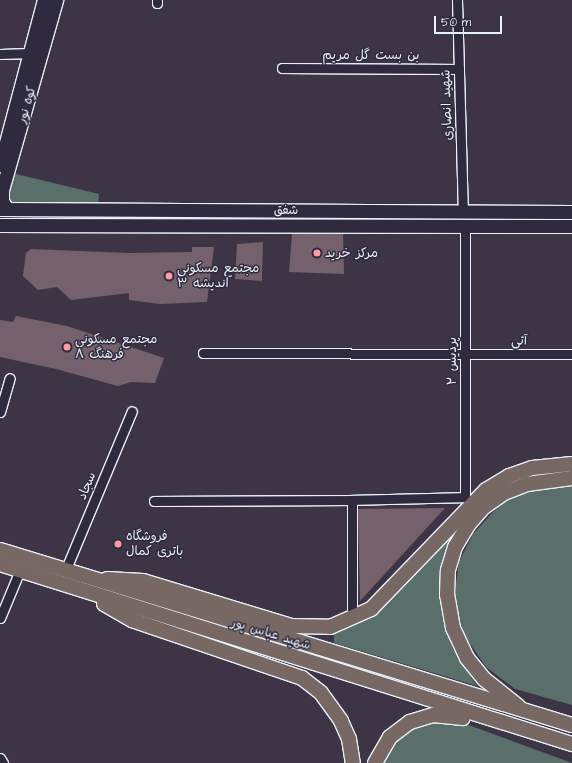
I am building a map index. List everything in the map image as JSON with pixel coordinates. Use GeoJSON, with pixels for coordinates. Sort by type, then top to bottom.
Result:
{"type":"FeatureCollection","features":[{"type":"Feature","properties":{"kind":"main road","name":"کوه نور"},"geometry":{"type":"LineString","coordinates":[[0,165],[5,129],[30,53],[44,0]]}},
{"type":"Feature","properties":{"kind":"main road","name":"کوه نور"},"geometry":{"type":"LineString","coordinates":[[2,204],[56,0]]}},
{"type":"Feature","properties":{"kind":"main road","name":"شفق"},"geometry":{"type":"LineString","coordinates":[[2,204],[572,212]]}},
{"type":"Feature","properties":{"kind":"main road","name":"شفق"},"geometry":{"type":"LineString","coordinates":[[0,225],[572,226]]}},
{"type":"Feature","properties":{"kind":"main road"},"geometry":{"type":"LineString","coordinates":[[80,583],[143,581],[291,626],[330,627],[352,619],[371,609],[387,595],[486,490],[509,476],[532,468],[572,464]]}},
{"type":"Feature","properties":{"kind":"main road"},"geometry":{"type":"LineString","coordinates":[[524,711],[484,679],[468,658],[453,628],[447,595],[448,570],[455,547],[469,524],[484,507],[504,493],[528,484],[572,478]]}},
{"type":"Feature","properties":{"kind":"main road","name":"شهید عباس پور"},"geometry":{"type":"LineString","coordinates":[[0,550],[66,571],[80,583],[518,728],[572,744]]}},
{"type":"Feature","properties":{"kind":"main road","name":"شهید عباس پور"},"geometry":{"type":"LineString","coordinates":[[0,564],[20,570],[80,583],[572,725]]}},
{"type":"Feature","properties":{"kind":"main road"},"geometry":{"type":"LineString","coordinates":[[80,583],[132,620],[302,678],[321,693],[341,721],[349,739],[353,763]]}},
{"type":"Feature","properties":{"kind":"main road"},"geometry":{"type":"LineString","coordinates":[[375,763],[390,737],[410,722],[433,715],[518,728]]}},
{"type":"Feature","properties":{"kind":"street","name":"شهید انصاری"},"geometry":{"type":"LineString","coordinates":[[457,0],[463,210]]}},
{"type":"Feature","properties":{"kind":"street"},"geometry":{"type":"LineString","coordinates":[[0,54],[30,53]]}},
{"type":"Feature","properties":{"kind":"street","name":"بن بست گل مریم"},"geometry":{"type":"LineString","coordinates":[[282,68],[459,69]]}},
{"type":"Feature","properties":{"kind":"street","name":"پردیس ۲"},"geometry":{"type":"LineString","coordinates":[[352,500],[465,496],[465,226]]}},
{"type":"Feature","properties":{"kind":"street","name":"آتی"},"geometry":{"type":"LineString","coordinates":[[202,353],[572,354]]}},
{"type":"Feature","properties":{"kind":"street"},"geometry":{"type":"LineString","coordinates":[[0,412],[10,378]]}},
{"type":"Feature","properties":{"kind":"street","name":"سجاد"},"geometry":{"type":"LineString","coordinates":[[66,571],[132,411]]}},
{"type":"Feature","properties":{"kind":"street"},"geometry":{"type":"LineString","coordinates":[[154,501],[352,500],[352,619]]}},
{"type":"Feature","properties":{"kind":"street"},"geometry":{"type":"LineString","coordinates":[[0,618],[20,570]]}},
{"type":"Feature","properties":{"kind":"street"},"geometry":{"type":"LineString","coordinates":[[0,758],[3,763]]}},
{"type":"Feature","properties":{"kind":"green space"},"geometry":{"type":"Polygon","coordinates":[[[12,173],[99,194],[98,207],[7,205],[12,173]]]}},
{"type":"Feature","properties":{"kind":"green space"},"geometry":{"type":"Polygon","coordinates":[[[565,485],[572,486],[572,705],[515,689],[486,667],[464,635],[454,598],[459,562],[473,534],[493,512],[510,498],[541,488],[565,485]]]}},
{"type":"Feature","properties":{"kind":"green space"},"geometry":{"type":"Polygon","coordinates":[[[468,516],[442,568],[440,596],[444,625],[453,649],[477,686],[334,643],[334,631],[360,620],[468,516]]]}},
{"type":"Feature","properties":{"kind":"green space"},"geometry":{"type":"Polygon","coordinates":[[[450,720],[466,724],[572,763],[379,763],[389,746],[405,730],[429,722],[450,720]]]}},
{"type":"Feature","properties":{"kind":"building","name":"مرکز خرید"},"geometry":{"type":"Polygon","coordinates":[[[292,234],[343,234],[344,274],[289,272],[292,234]]]}},
{"type":"Feature","properties":{"kind":"building"},"geometry":{"type":"Polygon","coordinates":[[[263,242],[262,281],[235,279],[237,244],[263,242]]]}},
{"type":"Feature","properties":{"kind":"building"},"geometry":{"type":"Polygon","coordinates":[[[192,247],[214,247],[207,302],[160,304],[129,300],[129,293],[71,300],[57,287],[38,290],[23,276],[26,253],[31,249],[128,253],[192,252],[192,247]]]}},
{"type":"Feature","properties":{"kind":"building","name":"مجتمع مسکونی فرهنگ ۸"},"geometry":{"type":"Polygon","coordinates":[[[16,316],[67,326],[164,358],[155,383],[131,382],[118,386],[56,369],[0,357],[0,320],[13,322],[16,316]]]}},
{"type":"Feature","properties":{"kind":"building"},"geometry":{"type":"Polygon","coordinates":[[[445,508],[360,601],[358,509],[445,508]]]}},
{"type":"Feature","properties":{"kind":"place","name":"مرکز خرید"},"geometry":{"type":"Point","coordinates":[317,253]}},
{"type":"Feature","properties":{"kind":"place","name":"مجتمع مسکونی اندیشه ۳"},"geometry":{"type":"Point","coordinates":[169,276]}},
{"type":"Feature","properties":{"kind":"place","name":"مجتمع مسکونی فرهنگ ۸"},"geometry":{"type":"Point","coordinates":[67,347]}},
{"type":"Feature","properties":{"kind":"place","name":"فروشگاه باتری کمال"},"geometry":{"type":"Point","coordinates":[118,544]}}]}
